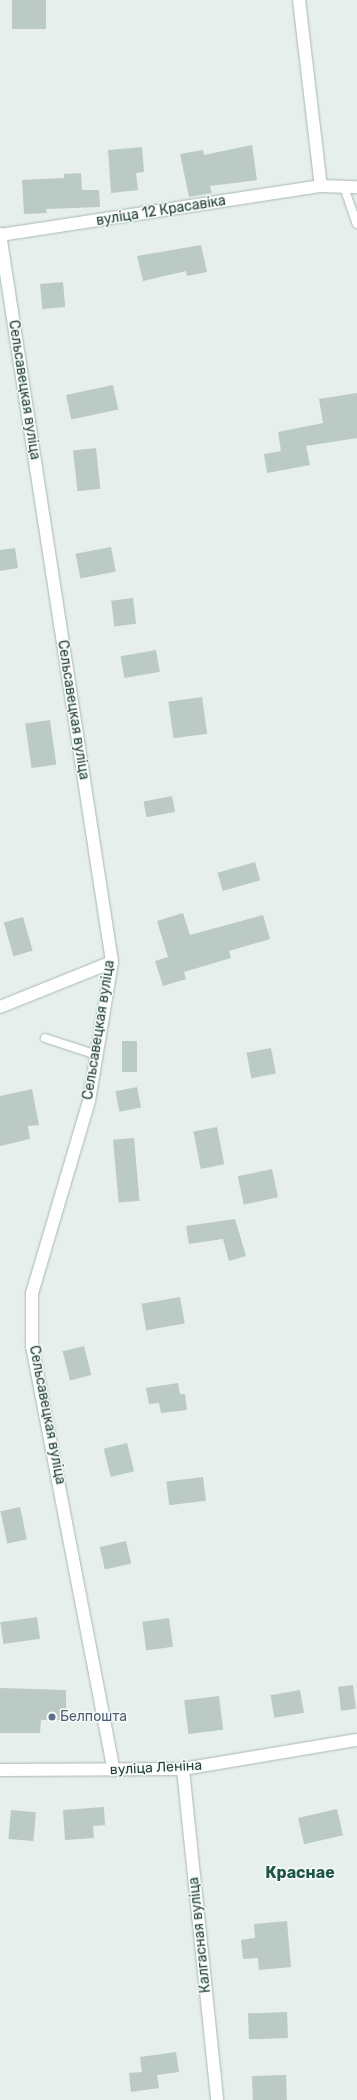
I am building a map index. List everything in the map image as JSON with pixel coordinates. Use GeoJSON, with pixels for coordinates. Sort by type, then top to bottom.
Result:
{"type":"FeatureCollection","features":[{"type":"Feature","properties":{"kind":"street"},"geometry":{"type":"LineString","coordinates":[[299,0],[321,186]]}},
{"type":"Feature","properties":{"kind":"street","name":"вуліца 12 Красавіка"},"geometry":{"type":"LineString","coordinates":[[0,235],[321,186],[357,187]]}},
{"type":"Feature","properties":{"kind":"street","name":"Сельсавецкая вуліца"},"geometry":{"type":"LineString","coordinates":[[0,235],[112,962],[90,1101],[32,1293],[32,1346],[114,1770]]}},
{"type":"Feature","properties":{"kind":"street"},"geometry":{"type":"LineString","coordinates":[[0,1007],[112,962]]}},
{"type":"Feature","properties":{"kind":"street","name":"вуліца Леніна"},"geometry":{"type":"LineString","coordinates":[[0,1770],[183,1769],[357,1740]]}},
{"type":"Feature","properties":{"kind":"street","name":"Калгасная вуліца"},"geometry":{"type":"LineString","coordinates":[[183,1769],[217,2100]]}},
{"type":"Feature","properties":{"kind":"lane"},"geometry":{"type":"LineString","coordinates":[[344,187],[357,224]]}},
{"type":"Feature","properties":{"kind":"lane"},"geometry":{"type":"LineString","coordinates":[[45,1038],[97,1055]]}},
{"type":"Feature","properties":{"kind":"building"},"geometry":{"type":"Polygon","coordinates":[[[12,0],[46,0],[46,29],[12,29],[12,0]]]}},
{"type":"Feature","properties":{"kind":"building"},"geometry":{"type":"Polygon","coordinates":[[[252,145],[257,180],[210,186],[212,193],[189,197],[180,154],[203,150],[204,155],[252,145]]]}},
{"type":"Feature","properties":{"kind":"building"},"geometry":{"type":"Polygon","coordinates":[[[142,147],[144,172],[136,173],[138,190],[111,193],[108,150],[142,147]]]}},
{"type":"Feature","properties":{"kind":"building"},"geometry":{"type":"Polygon","coordinates":[[[81,173],[82,190],[99,190],[100,207],[46,209],[47,213],[24,214],[22,180],[64,178],[64,174],[81,173]]]}},
{"type":"Feature","properties":{"kind":"building"},"geometry":{"type":"Polygon","coordinates":[[[201,245],[207,272],[187,276],[186,271],[143,281],[137,256],[201,245]]]}},
{"type":"Feature","properties":{"kind":"building"},"geometry":{"type":"Polygon","coordinates":[[[63,282],[65,307],[42,309],[40,284],[63,282]]]}},
{"type":"Feature","properties":{"kind":"building"},"geometry":{"type":"Polygon","coordinates":[[[113,385],[118,409],[71,419],[66,395],[113,385]]]}},
{"type":"Feature","properties":{"kind":"building"},"geometry":{"type":"Polygon","coordinates":[[[357,393],[357,438],[306,446],[310,465],[267,473],[264,454],[281,451],[278,432],[323,423],[319,399],[357,393]]]}},
{"type":"Feature","properties":{"kind":"building"},"geometry":{"type":"Polygon","coordinates":[[[96,448],[100,489],[77,491],[73,450],[96,448]]]}},
{"type":"Feature","properties":{"kind":"building"},"geometry":{"type":"Polygon","coordinates":[[[111,547],[116,572],[80,578],[76,554],[111,547]]]}},
{"type":"Feature","properties":{"kind":"building"},"geometry":{"type":"Polygon","coordinates":[[[15,548],[18,568],[0,571],[0,550],[15,548]]]}},
{"type":"Feature","properties":{"kind":"building"},"geometry":{"type":"Polygon","coordinates":[[[133,598],[136,624],[114,626],[111,601],[133,598]]]}},
{"type":"Feature","properties":{"kind":"building"},"geometry":{"type":"Polygon","coordinates":[[[156,650],[160,672],[124,678],[121,656],[156,650]]]}},
{"type":"Feature","properties":{"kind":"building"},"geometry":{"type":"Polygon","coordinates":[[[202,697],[207,734],[173,738],[168,702],[202,697]]]}},
{"type":"Feature","properties":{"kind":"building"},"geometry":{"type":"Polygon","coordinates":[[[50,720],[56,765],[32,768],[25,723],[50,720]]]}},
{"type":"Feature","properties":{"kind":"building"},"geometry":{"type":"Polygon","coordinates":[[[172,796],[175,812],[147,817],[144,802],[172,796]]]}},
{"type":"Feature","properties":{"kind":"building"},"geometry":{"type":"Polygon","coordinates":[[[255,862],[260,880],[223,891],[218,873],[255,862]]]}},
{"type":"Feature","properties":{"kind":"building"},"geometry":{"type":"Polygon","coordinates":[[[183,913],[190,935],[263,915],[270,939],[229,951],[231,958],[184,972],[186,979],[163,986],[155,961],[168,957],[157,921],[183,913]]]}},
{"type":"Feature","properties":{"kind":"building"},"geometry":{"type":"Polygon","coordinates":[[[23,917],[33,951],[13,956],[4,923],[23,917]]]}},
{"type":"Feature","properties":{"kind":"building"},"geometry":{"type":"Polygon","coordinates":[[[122,1041],[137,1041],[137,1072],[122,1072],[122,1041]]]}},
{"type":"Feature","properties":{"kind":"building"},"geometry":{"type":"Polygon","coordinates":[[[271,1048],[276,1074],[251,1078],[246,1053],[271,1048]]]}},
{"type":"Feature","properties":{"kind":"building"},"geometry":{"type":"Polygon","coordinates":[[[137,1087],[141,1108],[119,1112],[115,1091],[137,1087]]]}},
{"type":"Feature","properties":{"kind":"building"},"geometry":{"type":"Polygon","coordinates":[[[32,1089],[39,1125],[28,1126],[30,1139],[0,1146],[0,1096],[32,1089]]]}},
{"type":"Feature","properties":{"kind":"building"},"geometry":{"type":"Polygon","coordinates":[[[217,1127],[224,1164],[201,1169],[193,1132],[217,1127]]]}},
{"type":"Feature","properties":{"kind":"building"},"geometry":{"type":"Polygon","coordinates":[[[134,1138],[139,1201],[119,1203],[113,1140],[134,1138]]]}},
{"type":"Feature","properties":{"kind":"building"},"geometry":{"type":"Polygon","coordinates":[[[272,1169],[278,1197],[244,1205],[238,1176],[272,1169]]]}},
{"type":"Feature","properties":{"kind":"building"},"geometry":{"type":"Polygon","coordinates":[[[235,1219],[246,1256],[229,1261],[223,1239],[189,1244],[186,1226],[235,1219]]]}},
{"type":"Feature","properties":{"kind":"building"},"geometry":{"type":"Polygon","coordinates":[[[180,1297],[185,1324],[146,1330],[142,1304],[180,1297]]]}},
{"type":"Feature","properties":{"kind":"building"},"geometry":{"type":"Polygon","coordinates":[[[84,1346],[91,1375],[70,1380],[63,1351],[84,1346]]]}},
{"type":"Feature","properties":{"kind":"building"},"geometry":{"type":"Polygon","coordinates":[[[178,1383],[180,1394],[185,1394],[187,1410],[161,1413],[159,1403],[149,1404],[146,1388],[178,1383]]]}},
{"type":"Feature","properties":{"kind":"building"},"geometry":{"type":"Polygon","coordinates":[[[127,1443],[134,1471],[111,1477],[104,1449],[127,1443]]]}},
{"type":"Feature","properties":{"kind":"building"},"geometry":{"type":"Polygon","coordinates":[[[203,1477],[206,1501],[169,1505],[166,1482],[203,1477]]]}},
{"type":"Feature","properties":{"kind":"building"},"geometry":{"type":"Polygon","coordinates":[[[20,1507],[27,1539],[7,1543],[0,1511],[20,1507]]]}},
{"type":"Feature","properties":{"kind":"building"},"geometry":{"type":"Polygon","coordinates":[[[126,1541],[131,1563],[105,1569],[100,1547],[126,1541]]]}},
{"type":"Feature","properties":{"kind":"building"},"geometry":{"type":"Polygon","coordinates":[[[37,1617],[40,1639],[3,1644],[0,1622],[37,1617]]]}},
{"type":"Feature","properties":{"kind":"building"},"geometry":{"type":"Polygon","coordinates":[[[169,1618],[173,1647],[146,1650],[142,1622],[169,1618]]]}},
{"type":"Feature","properties":{"kind":"building"},"geometry":{"type":"Polygon","coordinates":[[[353,1685],[356,1709],[341,1711],[338,1687],[353,1685]]]}},
{"type":"Feature","properties":{"kind":"building"},"geometry":{"type":"Polygon","coordinates":[[[0,1688],[66,1690],[66,1720],[41,1720],[40,1733],[0,1733],[0,1688]]]}},
{"type":"Feature","properties":{"kind":"building"},"geometry":{"type":"Polygon","coordinates":[[[300,1690],[304,1713],[274,1718],[270,1695],[300,1690]]]}},
{"type":"Feature","properties":{"kind":"building"},"geometry":{"type":"Polygon","coordinates":[[[219,1696],[223,1730],[188,1734],[184,1700],[219,1696]]]}},
{"type":"Feature","properties":{"kind":"building"},"geometry":{"type":"Polygon","coordinates":[[[104,1807],[105,1825],[93,1826],[94,1838],[65,1840],[63,1810],[104,1807]]]}},
{"type":"Feature","properties":{"kind":"building"},"geometry":{"type":"Polygon","coordinates":[[[337,1809],[343,1835],[304,1844],[298,1818],[337,1809]]]}},
{"type":"Feature","properties":{"kind":"building"},"geometry":{"type":"Polygon","coordinates":[[[11,1810],[36,1812],[33,1841],[8,1839],[11,1810]]]}},
{"type":"Feature","properties":{"kind":"building"},"geometry":{"type":"Polygon","coordinates":[[[287,1921],[291,1967],[259,1970],[258,1958],[243,1959],[241,1940],[255,1938],[254,1924],[287,1921]]]}},
{"type":"Feature","properties":{"kind":"building"},"geometry":{"type":"Polygon","coordinates":[[[287,2012],[288,2038],[249,2039],[248,2013],[287,2012]]]}},
{"type":"Feature","properties":{"kind":"building"},"geometry":{"type":"Polygon","coordinates":[[[176,2052],[179,2072],[157,2075],[159,2088],[131,2092],[129,2073],[142,2072],[140,2057],[176,2052]]]}},
{"type":"Feature","properties":{"kind":"building"},"geometry":{"type":"Polygon","coordinates":[[[286,2075],[287,2100],[253,2100],[252,2076],[286,2075]]]}},
{"type":"Feature","properties":{"kind":"place","name":"Белпошта"},"geometry":{"type":"Point","coordinates":[52,1717]}},
{"type":"Feature","properties":{"kind":"district","name":"Краснае"},"geometry":{"type":"Point","coordinates":[300,1873]}}]}
